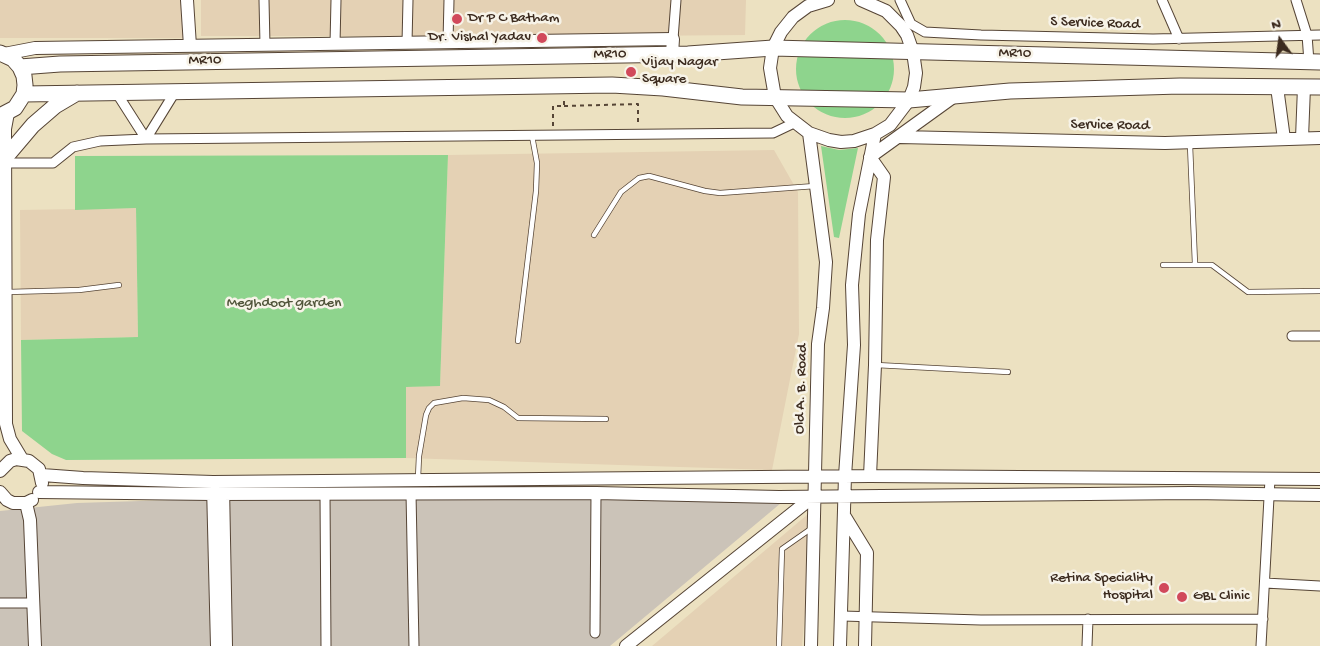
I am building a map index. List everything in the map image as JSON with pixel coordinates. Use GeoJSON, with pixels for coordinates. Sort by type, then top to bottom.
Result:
{"type":"FeatureCollection","features":[{"type":"Feature","properties":{"kind":"main road","name":"MR10"},"geometry":{"type":"LineString","coordinates":[[20,67],[60,64],[672,47],[1314,62]]}},
{"type":"Feature","properties":{"kind":"main road"},"geometry":{"type":"LineString","coordinates":[[2,54],[13,59],[20,67],[25,85],[24,94],[15,108],[4,114]]}},
{"type":"Feature","properties":{"kind":"main road","name":"MR10"},"geometry":{"type":"LineString","coordinates":[[24,94],[612,85],[663,88],[742,97],[909,100],[1020,90],[1180,86],[1320,87]]}},
{"type":"Feature","properties":{"kind":"main road"},"geometry":{"type":"LineString","coordinates":[[5,161],[34,125],[55,106],[79,92]]}},
{"type":"Feature","properties":{"kind":"street"},"geometry":{"type":"LineString","coordinates":[[187,0],[190,46]]}},
{"type":"Feature","properties":{"kind":"street"},"geometry":{"type":"LineString","coordinates":[[264,0],[265,45]]}},
{"type":"Feature","properties":{"kind":"street"},"geometry":{"type":"LineString","coordinates":[[336,0],[336,44]]}},
{"type":"Feature","properties":{"kind":"street"},"geometry":{"type":"LineString","coordinates":[[407,43],[408,0]]}},
{"type":"Feature","properties":{"kind":"street"},"geometry":{"type":"LineString","coordinates":[[448,42],[449,0]]}},
{"type":"Feature","properties":{"kind":"street"},"geometry":{"type":"LineString","coordinates":[[2,54],[35,48],[448,42],[672,47],[676,0]]}},
{"type":"Feature","properties":{"kind":"street"},"geometry":{"type":"LineString","coordinates":[[828,0],[809,3],[787,24],[773,48],[770,68],[776,97],[787,116],[809,133],[842,142],[854,141],[875,134],[890,125],[909,100],[914,87],[916,73],[914,52],[902,26],[884,5],[861,0]]}},
{"type":"Feature","properties":{"kind":"street","name":"S Service Road"},"geometry":{"type":"LineString","coordinates":[[900,0],[911,24],[925,32],[1153,39],[1307,35]]}},
{"type":"Feature","properties":{"kind":"street"},"geometry":{"type":"LineString","coordinates":[[1162,0],[1179,38]]}},
{"type":"Feature","properties":{"kind":"street"},"geometry":{"type":"LineString","coordinates":[[1296,0],[1314,62]]}},
{"type":"Feature","properties":{"kind":"street"},"geometry":{"type":"LineString","coordinates":[[1307,35],[1320,35]]}},
{"type":"Feature","properties":{"kind":"street"},"geometry":{"type":"LineString","coordinates":[[1276,87],[1284,139]]}},
{"type":"Feature","properties":{"kind":"street"},"geometry":{"type":"LineString","coordinates":[[1302,138],[1304,87]]}},
{"type":"Feature","properties":{"kind":"street"},"geometry":{"type":"LineString","coordinates":[[116,92],[146,139]]}},
{"type":"Feature","properties":{"kind":"street"},"geometry":{"type":"LineString","coordinates":[[146,139],[175,92]]}},
{"type":"Feature","properties":{"kind":"street"},"geometry":{"type":"LineString","coordinates":[[870,157],[956,95]]}},
{"type":"Feature","properties":{"kind":"street"},"geometry":{"type":"LineString","coordinates":[[4,114],[6,424],[10,439],[22,459]]}},
{"type":"Feature","properties":{"kind":"street"},"geometry":{"type":"LineString","coordinates":[[5,161],[53,163],[72,147],[100,141],[773,133],[794,123]]}},
{"type":"Feature","properties":{"kind":"street","name":"Old A. B. Road"},"geometry":{"type":"LineString","coordinates":[[809,133],[826,262],[818,344],[811,646]]}},
{"type":"Feature","properties":{"kind":"street"},"geometry":{"type":"LineString","coordinates":[[840,646],[844,517],[854,344],[852,285],[859,214],[875,134]]}},
{"type":"Feature","properties":{"kind":"street","name":"Service Road"},"geometry":{"type":"LineString","coordinates":[[900,137],[1190,143],[1320,138]]}},
{"type":"Feature","properties":{"kind":"street"},"geometry":{"type":"LineString","coordinates":[[870,157],[884,177],[877,240],[875,365],[870,476]]}},
{"type":"Feature","properties":{"kind":"street"},"geometry":{"type":"LineString","coordinates":[[1292,336],[1320,336]]}},
{"type":"Feature","properties":{"kind":"street"},"geometry":{"type":"LineString","coordinates":[[0,470],[10,461],[22,459],[35,464],[42,476],[40,492],[26,503],[13,503],[1,494]]}},
{"type":"Feature","properties":{"kind":"street"},"geometry":{"type":"LineString","coordinates":[[42,476],[325,494],[596,493],[779,497],[1182,493],[1320,495]]}},
{"type":"Feature","properties":{"kind":"street"},"geometry":{"type":"LineString","coordinates":[[40,492],[218,488],[418,479],[816,476],[1320,479]]}},
{"type":"Feature","properties":{"kind":"street"},"geometry":{"type":"LineString","coordinates":[[1261,646],[1270,479]]}},
{"type":"Feature","properties":{"kind":"street"},"geometry":{"type":"LineString","coordinates":[[217,646],[218,488]]}},
{"type":"Feature","properties":{"kind":"street"},"geometry":{"type":"LineString","coordinates":[[218,488],[226,646]]}},
{"type":"Feature","properties":{"kind":"street"},"geometry":{"type":"LineString","coordinates":[[595,633],[596,493]]}},
{"type":"Feature","properties":{"kind":"street"},"geometry":{"type":"LineString","coordinates":[[325,494],[326,646]]}},
{"type":"Feature","properties":{"kind":"street"},"geometry":{"type":"LineString","coordinates":[[410,494],[414,646]]}},
{"type":"Feature","properties":{"kind":"street"},"geometry":{"type":"LineString","coordinates":[[626,646],[814,496]]}},
{"type":"Feature","properties":{"kind":"street"},"geometry":{"type":"LineString","coordinates":[[26,503],[30,520],[35,646]]}},
{"type":"Feature","properties":{"kind":"street"},"geometry":{"type":"LineString","coordinates":[[844,517],[867,553],[865,646]]}},
{"type":"Feature","properties":{"kind":"street"},"geometry":{"type":"LineString","coordinates":[[1265,583],[1320,586]]}},
{"type":"Feature","properties":{"kind":"street"},"geometry":{"type":"LineString","coordinates":[[0,603],[33,603]]}},
{"type":"Feature","properties":{"kind":"street"},"geometry":{"type":"LineString","coordinates":[[842,616],[981,620],[1263,619]]}},
{"type":"Feature","properties":{"kind":"street"},"geometry":{"type":"LineString","coordinates":[[1086,646],[1088,619]]}},
{"type":"Feature","properties":{"kind":"lane"},"geometry":{"type":"LineString","coordinates":[[518,341],[536,191],[537,163],[532,136]]}},
{"type":"Feature","properties":{"kind":"lane"},"geometry":{"type":"LineString","coordinates":[[1190,143],[1194,264]]}},
{"type":"Feature","properties":{"kind":"lane"},"geometry":{"type":"LineString","coordinates":[[594,235],[621,192],[639,178],[649,176],[705,191],[720,193],[816,186]]}},
{"type":"Feature","properties":{"kind":"lane"},"geometry":{"type":"LineString","coordinates":[[1163,265],[1212,265],[1248,292],[1320,291]]}},
{"type":"Feature","properties":{"kind":"lane"},"geometry":{"type":"LineString","coordinates":[[4,292],[79,290],[119,285]]}},
{"type":"Feature","properties":{"kind":"lane"},"geometry":{"type":"LineString","coordinates":[[875,365],[1008,372]]}},
{"type":"Feature","properties":{"kind":"lane"},"geometry":{"type":"LineString","coordinates":[[418,479],[419,456],[426,415],[434,403],[463,398],[489,400],[504,407],[518,418],[606,420]]}},
{"type":"Feature","properties":{"kind":"lane"},"geometry":{"type":"LineString","coordinates":[[779,646],[782,549],[814,526]]}},
{"type":"Feature","properties":{"kind":"path"},"geometry":{"type":"LineString","coordinates":[[564,98],[564,106]]}},
{"type":"Feature","properties":{"kind":"path"},"geometry":{"type":"LineString","coordinates":[[553,136],[553,106],[638,104],[638,135]]}},
{"type":"Feature","properties":{"kind":"shaded area"},"geometry":{"type":"Polygon","coordinates":[[[0,0],[183,0],[185,38],[0,38],[0,0]]]}},
{"type":"Feature","properties":{"kind":"shaded area"},"geometry":{"type":"Polygon","coordinates":[[[201,0],[746,0],[745,35],[201,36],[201,0]]]}},
{"type":"Feature","properties":{"kind":"shaded area"},"geometry":{"type":"Polygon","coordinates":[[[774,150],[798,192],[799,334],[772,470],[406,458],[406,387],[440,385],[448,155],[774,150]]]}},
{"type":"Feature","properties":{"kind":"shaded area"},"geometry":{"type":"Polygon","coordinates":[[[136,208],[138,337],[21,340],[20,210],[136,208]]]}},
{"type":"Feature","properties":{"kind":"shaded area"},"geometry":{"type":"Polygon","coordinates":[[[236,498],[418,500],[646,498],[781,503],[610,646],[0,646],[0,511],[77,503],[236,498]]]}},
{"type":"Feature","properties":{"kind":"shaded area"},"geometry":{"type":"Polygon","coordinates":[[[814,509],[802,646],[652,646],[814,509]]]}},
{"type":"Feature","properties":{"kind":"green space"},"geometry":{"type":"Polygon","coordinates":[[[845,20],[864,23],[880,34],[891,50],[894,69],[891,88],[880,104],[864,115],[845,118],[826,115],[810,104],[799,88],[796,69],[799,50],[810,34],[826,23],[845,20]]]}},
{"type":"Feature","properties":{"kind":"green space"},"geometry":{"type":"Polygon","coordinates":[[[821,146],[839,150],[858,148],[839,238],[834,237],[821,146]]]}},
{"type":"Feature","properties":{"kind":"green space","name":"Meghdoot garden"},"geometry":{"type":"Polygon","coordinates":[[[448,155],[440,386],[406,387],[406,458],[66,460],[52,454],[22,431],[21,340],[138,337],[136,208],[75,210],[75,156],[448,155]]]}},
{"type":"Feature","properties":{"kind":"place","name":"Dr P C Batham"},"geometry":{"type":"Point","coordinates":[457,19]}},
{"type":"Feature","properties":{"kind":"place","name":"Dr. Vishal Yadav"},"geometry":{"type":"Point","coordinates":[542,38]}},
{"type":"Feature","properties":{"kind":"place","name":"Vijay Nagar Square"},"geometry":{"type":"Point","coordinates":[631,72]}},
{"type":"Feature","properties":{"kind":"place","name":"Retina Speciality Hospital"},"geometry":{"type":"Point","coordinates":[1164,588]}},
{"type":"Feature","properties":{"kind":"place","name":"GBL Clinic"},"geometry":{"type":"Point","coordinates":[1182,597]}}]}
